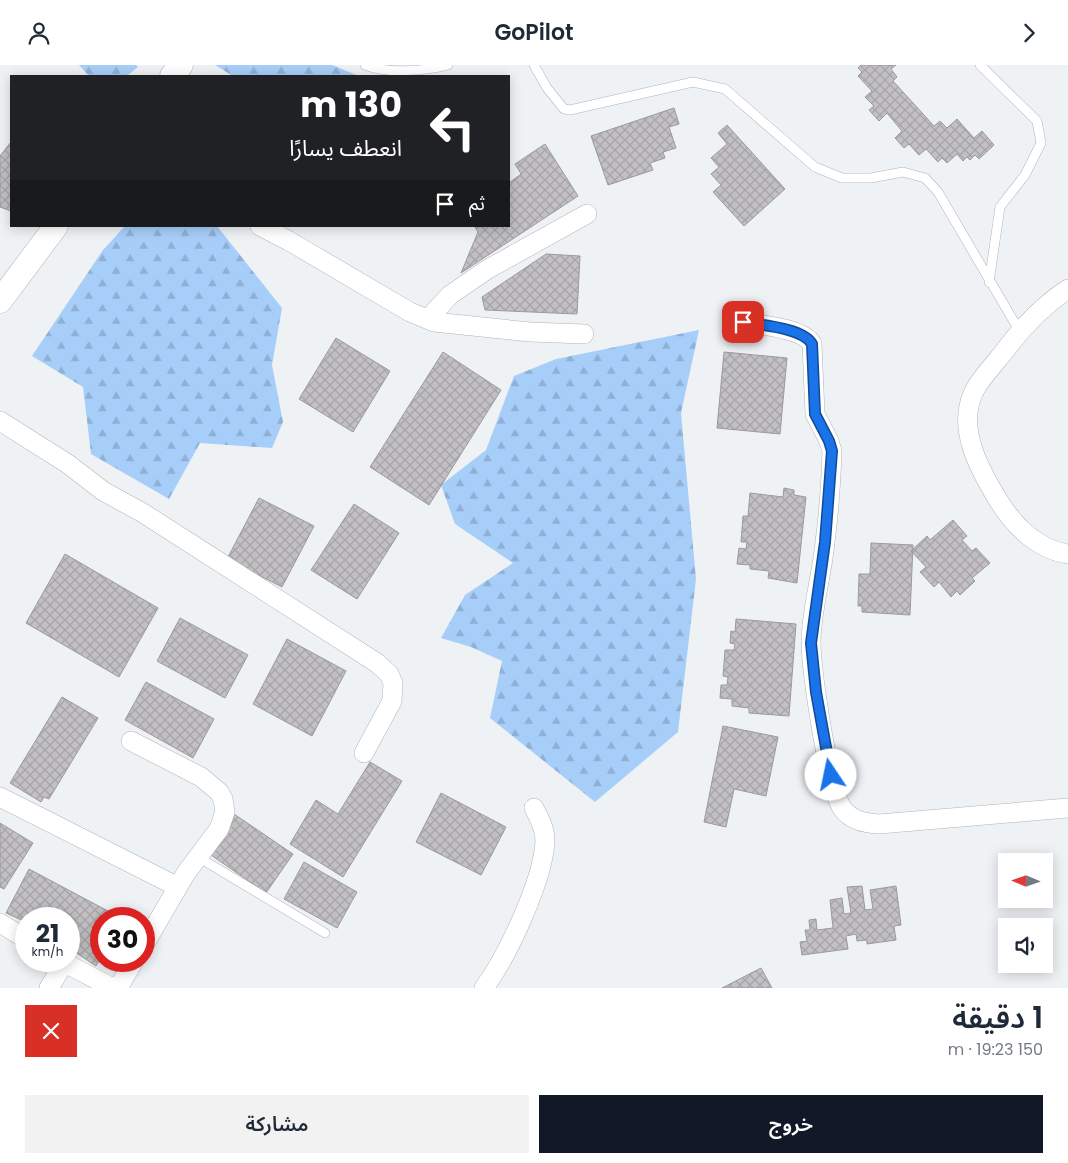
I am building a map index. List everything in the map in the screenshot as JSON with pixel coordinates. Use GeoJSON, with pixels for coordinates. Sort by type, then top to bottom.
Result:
{"type":"FeatureCollection","features":[{"type":"Feature","properties":{"kind":"street"},"geometry":{"type":"LineString","coordinates":[[428,319],[450,295],[488,269],[586,214]]}},
{"type":"Feature","properties":{"kind":"street"},"geometry":{"type":"LineString","coordinates":[[0,301],[55,227]]}},
{"type":"Feature","properties":{"kind":"street"},"geometry":{"type":"LineString","coordinates":[[262,227],[371,290],[428,319],[453,324],[530,332],[584,334]]}},
{"type":"Feature","properties":{"kind":"street"},"geometry":{"type":"LineString","coordinates":[[1068,289],[1038,313],[1020,332],[976,387],[969,409],[971,439],[982,473],[1008,516],[1038,542],[1053,552],[1068,554]]}},
{"type":"Feature","properties":{"kind":"street"},"geometry":{"type":"LineString","coordinates":[[743,322],[789,330],[809,339],[812,344],[815,414],[832,451],[825,542],[811,643],[816,692],[834,791],[842,807],[861,822],[879,824],[1068,808]]}},
{"type":"Feature","properties":{"kind":"street"},"geometry":{"type":"LineString","coordinates":[[0,421],[60,458],[103,491],[143,513],[336,636],[389,674],[394,692],[392,701],[364,753]]}},
{"type":"Feature","properties":{"kind":"street"},"geometry":{"type":"LineString","coordinates":[[131,741],[201,777],[223,799],[225,813],[220,829],[198,857],[155,926]]}},
{"type":"Feature","properties":{"kind":"street"},"geometry":{"type":"LineString","coordinates":[[0,797],[178,887]]}},
{"type":"Feature","properties":{"kind":"street"},"geometry":{"type":"LineString","coordinates":[[484,988],[498,970],[514,937],[538,875],[545,839],[543,826],[534,808]]}},
{"type":"Feature","properties":{"kind":"street"},"geometry":{"type":"LineString","coordinates":[[0,923],[15,932]]}},
{"type":"Feature","properties":{"kind":"street"},"geometry":{"type":"LineString","coordinates":[[80,971],[113,988]]}},
{"type":"Feature","properties":{"kind":"street"},"geometry":{"type":"LineString","coordinates":[[50,988],[58,972]]}},
{"type":"Feature","properties":{"kind":"street"},"geometry":{"type":"LineString","coordinates":[[118,988],[127,972]]}},
{"type":"Feature","properties":{"kind":"lane"},"geometry":{"type":"LineString","coordinates":[[366,65],[373,68],[411,71],[433,69],[448,65]]}},
{"type":"Feature","properties":{"kind":"lane"},"geometry":{"type":"LineString","coordinates":[[534,65],[564,109],[570,110],[693,82],[725,89],[787,145],[815,167],[842,178],[871,178],[903,172],[925,178],[938,192],[989,283],[1020,332]]}},
{"type":"Feature","properties":{"kind":"lane"},"geometry":{"type":"LineString","coordinates":[[980,65],[1037,121],[1041,143],[1025,175],[1000,207],[989,283]]}},
{"type":"Feature","properties":{"kind":"lane"},"geometry":{"type":"LineString","coordinates":[[198,857],[324,933]]}},
{"type":"Feature","properties":{"kind":"green space"},"geometry":{"type":"Polygon","coordinates":[[[79,65],[136,65],[138,67],[128,75],[88,75],[79,65]]]}},
{"type":"Feature","properties":{"kind":"green space"},"geometry":{"type":"Polygon","coordinates":[[[215,65],[332,65],[357,75],[231,75],[215,65]]]}},
{"type":"Feature","properties":{"kind":"green space"},"geometry":{"type":"Polygon","coordinates":[[[124,227],[218,227],[282,308],[272,365],[283,422],[272,448],[200,443],[169,499],[91,454],[83,387],[32,356],[103,250],[124,227]]]}},
{"type":"Feature","properties":{"kind":"green space"},"geometry":{"type":"Polygon","coordinates":[[[699,330],[681,413],[696,579],[678,732],[595,802],[490,718],[502,661],[471,647],[441,638],[465,595],[513,563],[455,524],[441,485],[486,450],[514,376],[556,359],[699,330]]]}},
{"type":"Feature","properties":{"kind":"building"},"geometry":{"type":"Polygon","coordinates":[[[861,65],[896,65],[891,69],[897,77],[893,81],[934,126],[940,121],[947,128],[957,119],[974,138],[982,131],[994,145],[979,159],[975,155],[970,160],[967,157],[963,161],[957,154],[947,163],[942,158],[938,162],[926,149],[919,155],[909,144],[904,148],[895,138],[902,131],[887,113],[879,121],[869,110],[874,106],[865,97],[872,91],[858,76],[862,72],[858,68],[861,65]]]}},
{"type":"Feature","properties":{"kind":"building"},"geometry":{"type":"Polygon","coordinates":[[[674,108],[679,124],[669,127],[676,148],[663,152],[665,158],[650,163],[653,170],[608,185],[591,136],[674,108]]]}},
{"type":"Feature","properties":{"kind":"building"},"geometry":{"type":"Polygon","coordinates":[[[727,125],[785,189],[744,226],[713,192],[721,185],[711,174],[719,167],[711,158],[727,144],[718,133],[727,125]]]}},
{"type":"Feature","properties":{"kind":"building"},"geometry":{"type":"Polygon","coordinates":[[[10,143],[10,211],[0,207],[0,156],[10,143]]]}},
{"type":"Feature","properties":{"kind":"building"},"geometry":{"type":"Polygon","coordinates":[[[545,144],[578,196],[461,273],[478,232],[475,227],[510,227],[510,182],[521,174],[515,164],[545,144]]]}},
{"type":"Feature","properties":{"kind":"building"},"geometry":{"type":"Polygon","coordinates":[[[546,254],[580,256],[577,314],[485,310],[482,297],[546,254]]]}},
{"type":"Feature","properties":{"kind":"building"},"geometry":{"type":"Polygon","coordinates":[[[336,338],[390,371],[353,432],[299,399],[336,338]]]}},
{"type":"Feature","properties":{"kind":"building"},"geometry":{"type":"Polygon","coordinates":[[[443,352],[501,390],[429,505],[370,467],[443,352]]]}},
{"type":"Feature","properties":{"kind":"building"},"geometry":{"type":"Polygon","coordinates":[[[724,352],[787,358],[780,434],[717,428],[724,352]]]}},
{"type":"Feature","properties":{"kind":"building"},"geometry":{"type":"Polygon","coordinates":[[[784,488],[794,490],[794,495],[806,497],[797,583],[768,578],[769,571],[750,569],[750,565],[737,564],[739,548],[746,549],[747,542],[741,542],[743,516],[748,516],[750,493],[783,497],[784,488]]]}},
{"type":"Feature","properties":{"kind":"building"},"geometry":{"type":"Polygon","coordinates":[[[259,498],[314,526],[282,587],[227,559],[259,498]]]}},
{"type":"Feature","properties":{"kind":"building"},"geometry":{"type":"Polygon","coordinates":[[[354,504],[399,533],[357,599],[311,570],[354,504]]]}},
{"type":"Feature","properties":{"kind":"building"},"geometry":{"type":"Polygon","coordinates":[[[953,520],[967,536],[962,540],[972,551],[976,548],[990,563],[972,578],[975,581],[960,595],[957,591],[951,597],[939,582],[934,587],[920,572],[926,567],[911,551],[927,536],[930,540],[953,520]]]}},
{"type":"Feature","properties":{"kind":"building"},"geometry":{"type":"Polygon","coordinates":[[[871,543],[913,545],[910,615],[862,612],[862,606],[858,606],[859,574],[870,574],[871,543]]]}},
{"type":"Feature","properties":{"kind":"building"},"geometry":{"type":"Polygon","coordinates":[[[65,554],[158,608],[119,677],[26,623],[65,554]]]}},
{"type":"Feature","properties":{"kind":"building"},"geometry":{"type":"Polygon","coordinates":[[[180,618],[248,655],[225,698],[157,661],[180,618]]]}},
{"type":"Feature","properties":{"kind":"building"},"geometry":{"type":"Polygon","coordinates":[[[736,619],[796,624],[789,716],[749,713],[749,708],[732,706],[732,699],[720,698],[721,685],[727,685],[728,677],[723,676],[725,650],[734,650],[735,644],[730,643],[731,631],[735,632],[736,619]]]}},
{"type":"Feature","properties":{"kind":"building"},"geometry":{"type":"Polygon","coordinates":[[[287,639],[346,671],[312,736],[253,704],[287,639]]]}},
{"type":"Feature","properties":{"kind":"building"},"geometry":{"type":"Polygon","coordinates":[[[146,682],[214,719],[193,758],[125,720],[146,682]]]}},
{"type":"Feature","properties":{"kind":"building"},"geometry":{"type":"Polygon","coordinates":[[[62,697],[98,718],[49,799],[44,797],[41,802],[10,783],[62,697]]]}},
{"type":"Feature","properties":{"kind":"building"},"geometry":{"type":"Polygon","coordinates":[[[723,726],[778,737],[766,796],[734,789],[726,827],[704,822],[723,726]]]}},
{"type":"Feature","properties":{"kind":"building"},"geometry":{"type":"Polygon","coordinates":[[[370,762],[402,781],[343,877],[290,844],[316,800],[338,814],[370,762]]]}},
{"type":"Feature","properties":{"kind":"building"},"geometry":{"type":"Polygon","coordinates":[[[441,793],[506,827],[481,875],[416,842],[441,793]]]}},
{"type":"Feature","properties":{"kind":"building"},"geometry":{"type":"Polygon","coordinates":[[[234,814],[293,854],[266,893],[208,853],[234,814]]]}},
{"type":"Feature","properties":{"kind":"building"},"geometry":{"type":"Polygon","coordinates":[[[0,823],[33,843],[4,889],[0,887],[0,823]]]}},
{"type":"Feature","properties":{"kind":"building"},"geometry":{"type":"Polygon","coordinates":[[[304,862],[357,892],[337,928],[284,899],[304,862]]]}},
{"type":"Feature","properties":{"kind":"building"},"geometry":{"type":"Polygon","coordinates":[[[29,869],[100,907],[90,907],[90,962],[80,955],[80,907],[15,907],[15,917],[6,913],[29,869]]]}},
{"type":"Feature","properties":{"kind":"building"},"geometry":{"type":"Polygon","coordinates":[[[862,886],[865,910],[873,909],[870,890],[896,886],[901,925],[894,926],[896,940],[867,944],[867,940],[857,941],[856,934],[846,936],[848,949],[802,955],[800,942],[807,941],[805,930],[810,930],[809,920],[816,919],[817,930],[833,928],[830,900],[842,898],[844,914],[851,913],[847,887],[862,886]]]}},
{"type":"Feature","properties":{"kind":"building"},"geometry":{"type":"Polygon","coordinates":[[[761,968],[772,988],[722,988],[761,968]]]}},
{"type":"Feature","properties":{"kind":"route"},"geometry":{"type":"LineString","coordinates":[[743,322],[789,330],[809,339],[813,348],[812,382],[815,414],[832,451],[831,487],[825,542],[811,643],[816,692],[831,775]]}}]}
